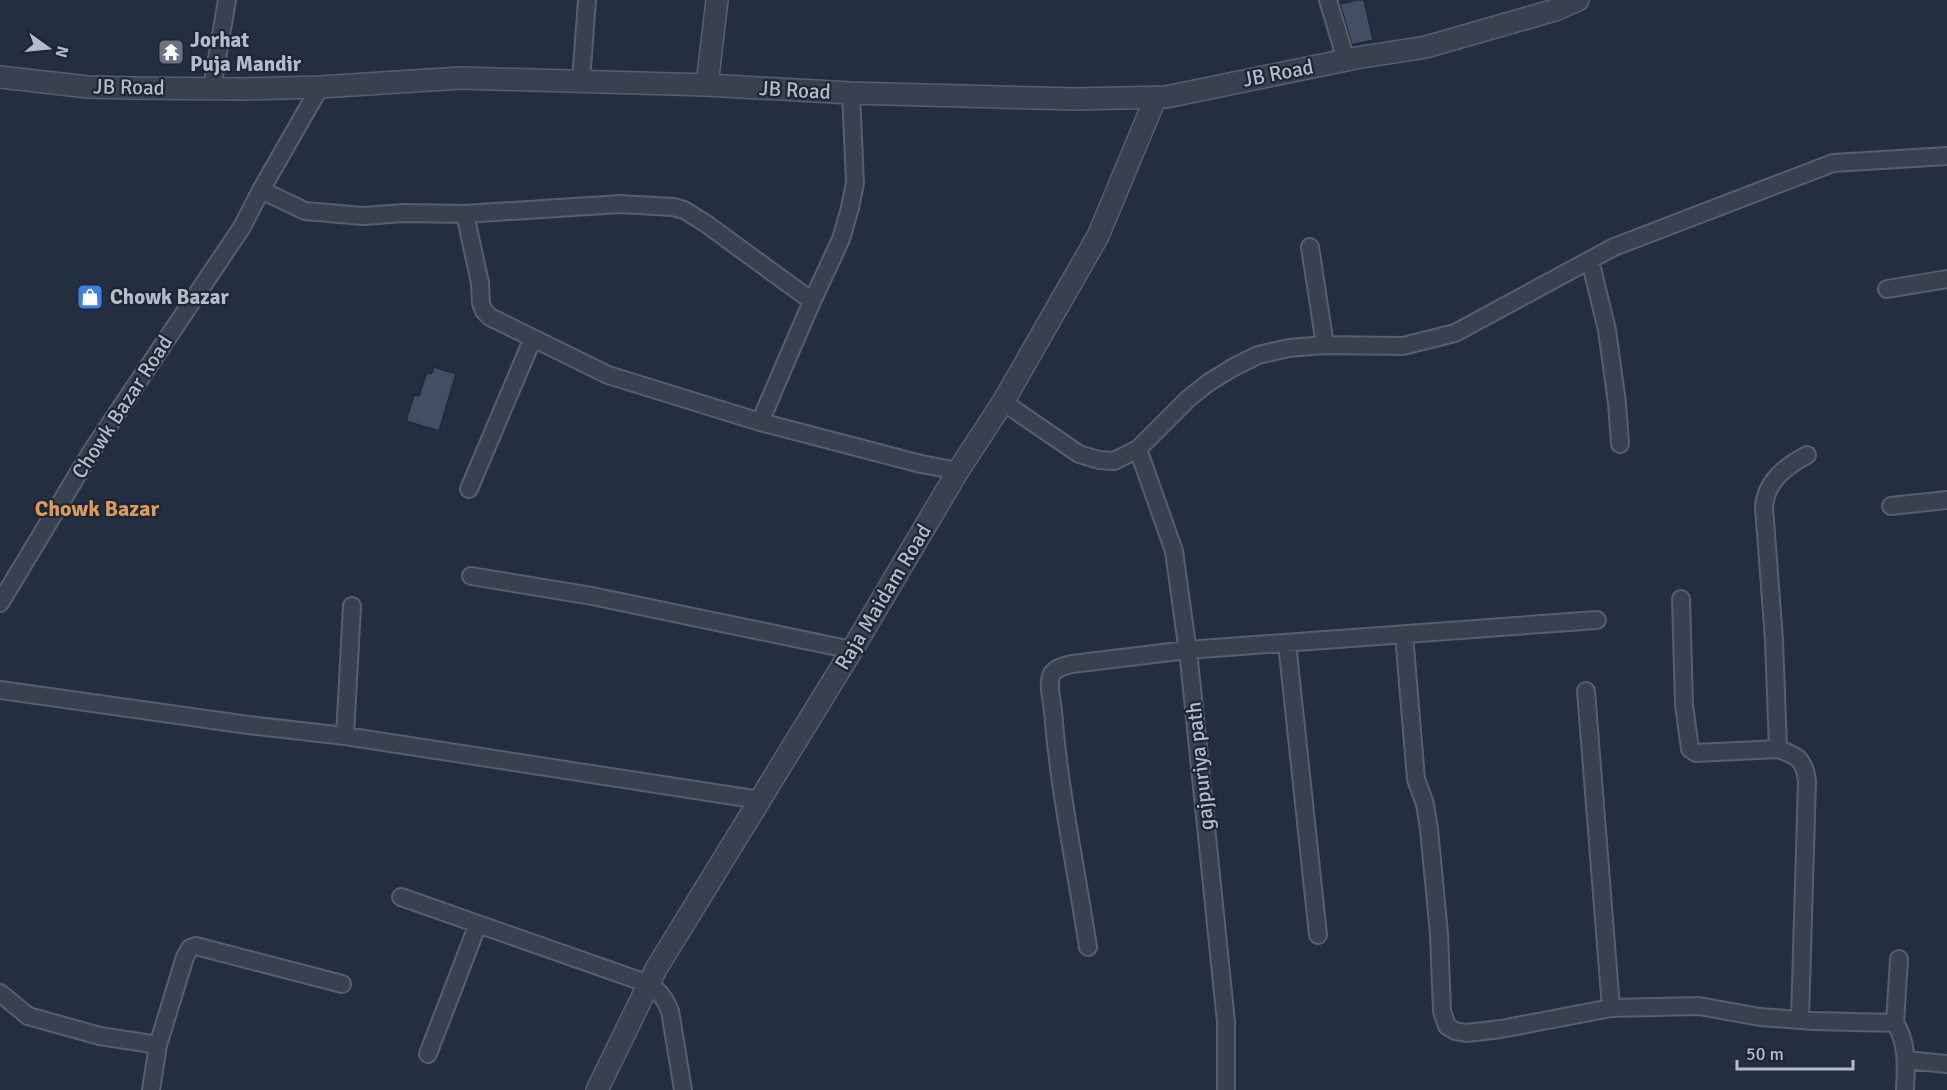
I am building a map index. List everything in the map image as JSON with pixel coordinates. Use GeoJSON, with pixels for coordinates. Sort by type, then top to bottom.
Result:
{"type":"FeatureCollection","features":[{"type":"Feature","properties":{"kind":"street"},"geometry":{"type":"LineString","coordinates":[[212,88],[227,0]]}},
{"type":"Feature","properties":{"kind":"street"},"geometry":{"type":"LineString","coordinates":[[580,81],[587,0]]}},
{"type":"Feature","properties":{"kind":"street"},"geometry":{"type":"LineString","coordinates":[[707,85],[717,0]]}},
{"type":"Feature","properties":{"kind":"street"},"geometry":{"type":"LineString","coordinates":[[1328,0],[1346,60]]}},
{"type":"Feature","properties":{"kind":"street","name":"JB Road"},"geometry":{"type":"LineString","coordinates":[[0,77],[88,87],[320,87],[461,78],[707,85],[851,93],[1076,99],[1156,97],[1426,47],[1565,2]]}},
{"type":"Feature","properties":{"kind":"street","name":"Chowk Bazar Road"},"geometry":{"type":"LineString","coordinates":[[0,603],[93,449],[242,227],[320,87]]}},
{"type":"Feature","properties":{"kind":"street"},"geometry":{"type":"LineString","coordinates":[[760,422],[841,239],[850,208],[855,183],[851,93]]}},
{"type":"Feature","properties":{"kind":"street","name":"Raja Maidam Road"},"geometry":{"type":"LineString","coordinates":[[597,1090],[656,969],[852,650],[958,471],[1003,402],[1098,236],[1156,97]]}},
{"type":"Feature","properties":{"kind":"street"},"geometry":{"type":"LineString","coordinates":[[1003,402],[1079,454],[1099,460],[1114,461],[1138,448],[1189,398],[1208,383],[1258,355],[1289,348],[1325,345],[1403,346],[1455,333],[1614,247],[1833,163],[1947,156]]}},
{"type":"Feature","properties":{"kind":"street"},"geometry":{"type":"LineString","coordinates":[[261,190],[305,211],[363,216],[404,213],[465,214],[620,204],[673,207],[684,210],[705,224],[812,301]]}},
{"type":"Feature","properties":{"kind":"street"},"geometry":{"type":"LineString","coordinates":[[465,214],[477,266],[481,303],[484,311],[490,317],[608,375],[760,422],[921,464],[958,471]]}},
{"type":"Feature","properties":{"kind":"street"},"geometry":{"type":"LineString","coordinates":[[1310,247],[1325,345]]}},
{"type":"Feature","properties":{"kind":"street"},"geometry":{"type":"LineString","coordinates":[[1590,260],[1607,330],[1620,444]]}},
{"type":"Feature","properties":{"kind":"street"},"geometry":{"type":"LineString","coordinates":[[1887,289],[1947,279]]}},
{"type":"Feature","properties":{"kind":"street"},"geometry":{"type":"LineString","coordinates":[[469,489],[532,338]]}},
{"type":"Feature","properties":{"kind":"street","name":"gajpuriya path"},"geometry":{"type":"LineString","coordinates":[[1138,448],[1174,551],[1188,650],[1226,1022],[1226,1090]]}},
{"type":"Feature","properties":{"kind":"street"},"geometry":{"type":"LineString","coordinates":[[1778,749],[1774,640],[1764,499],[1775,479],[1788,466],[1807,455]]}},
{"type":"Feature","properties":{"kind":"street"},"geometry":{"type":"LineString","coordinates":[[1891,506],[1947,500]]}},
{"type":"Feature","properties":{"kind":"street"},"geometry":{"type":"LineString","coordinates":[[471,576],[592,596],[852,650]]}},
{"type":"Feature","properties":{"kind":"street"},"geometry":{"type":"LineString","coordinates":[[1681,599],[1684,705],[1690,749],[1696,753],[1778,749],[1794,754],[1804,766],[1807,781],[1800,1020]]}},
{"type":"Feature","properties":{"kind":"street"},"geometry":{"type":"LineString","coordinates":[[345,736],[352,606]]}},
{"type":"Feature","properties":{"kind":"street"},"geometry":{"type":"LineString","coordinates":[[1088,947],[1055,735],[1051,677],[1054,671],[1072,664],[1188,650],[1597,620]]}},
{"type":"Feature","properties":{"kind":"street"},"geometry":{"type":"LineString","coordinates":[[1404,634],[1416,779],[1425,804],[1429,829],[1439,934],[1442,1011],[1446,1026],[1466,1033],[1501,1029],[1611,1008],[1699,1006],[1760,1017],[1895,1023]]}},
{"type":"Feature","properties":{"kind":"street"},"geometry":{"type":"LineString","coordinates":[[1287,643],[1318,935]]}},
{"type":"Feature","properties":{"kind":"street"},"geometry":{"type":"LineString","coordinates":[[0,690],[248,725],[345,736],[760,800]]}},
{"type":"Feature","properties":{"kind":"street"},"geometry":{"type":"LineString","coordinates":[[1586,691],[1611,1008]]}},
{"type":"Feature","properties":{"kind":"street"},"geometry":{"type":"LineString","coordinates":[[401,897],[649,984],[660,993],[670,1011],[683,1090]]}},
{"type":"Feature","properties":{"kind":"street"},"geometry":{"type":"LineString","coordinates":[[428,1054],[478,924]]}},
{"type":"Feature","properties":{"kind":"street"},"geometry":{"type":"LineString","coordinates":[[151,1090],[158,1045],[184,957],[190,948],[196,946],[342,984]]}},
{"type":"Feature","properties":{"kind":"street"},"geometry":{"type":"LineString","coordinates":[[1899,959],[1895,1023],[1903,1038],[1906,1060],[1905,1090]]}},
{"type":"Feature","properties":{"kind":"street"},"geometry":{"type":"LineString","coordinates":[[0,993],[28,1016],[100,1036],[158,1045]]}},
{"type":"Feature","properties":{"kind":"street"},"geometry":{"type":"LineString","coordinates":[[1906,1060],[1947,1064]]}},
{"type":"Feature","properties":{"kind":"building"},"geometry":{"type":"Polygon","coordinates":[[[1364,0],[1373,40],[1352,45],[1340,4],[1364,0]]]}},
{"type":"Feature","properties":{"kind":"building"},"geometry":{"type":"Polygon","coordinates":[[[434,367],[456,374],[439,431],[406,421],[414,395],[419,396],[426,374],[432,373],[434,367]]]}},
{"type":"Feature","properties":{"kind":"place","name":"Jorhat Puja Mandir"},"geometry":{"type":"Point","coordinates":[171,52]}},
{"type":"Feature","properties":{"kind":"place","name":"Chowk Bazar"},"geometry":{"type":"Point","coordinates":[90,297]}},
{"type":"Feature","properties":{"kind":"district","name":"Chowk Bazar"},"geometry":{"type":"Point","coordinates":[97,508]}}]}
